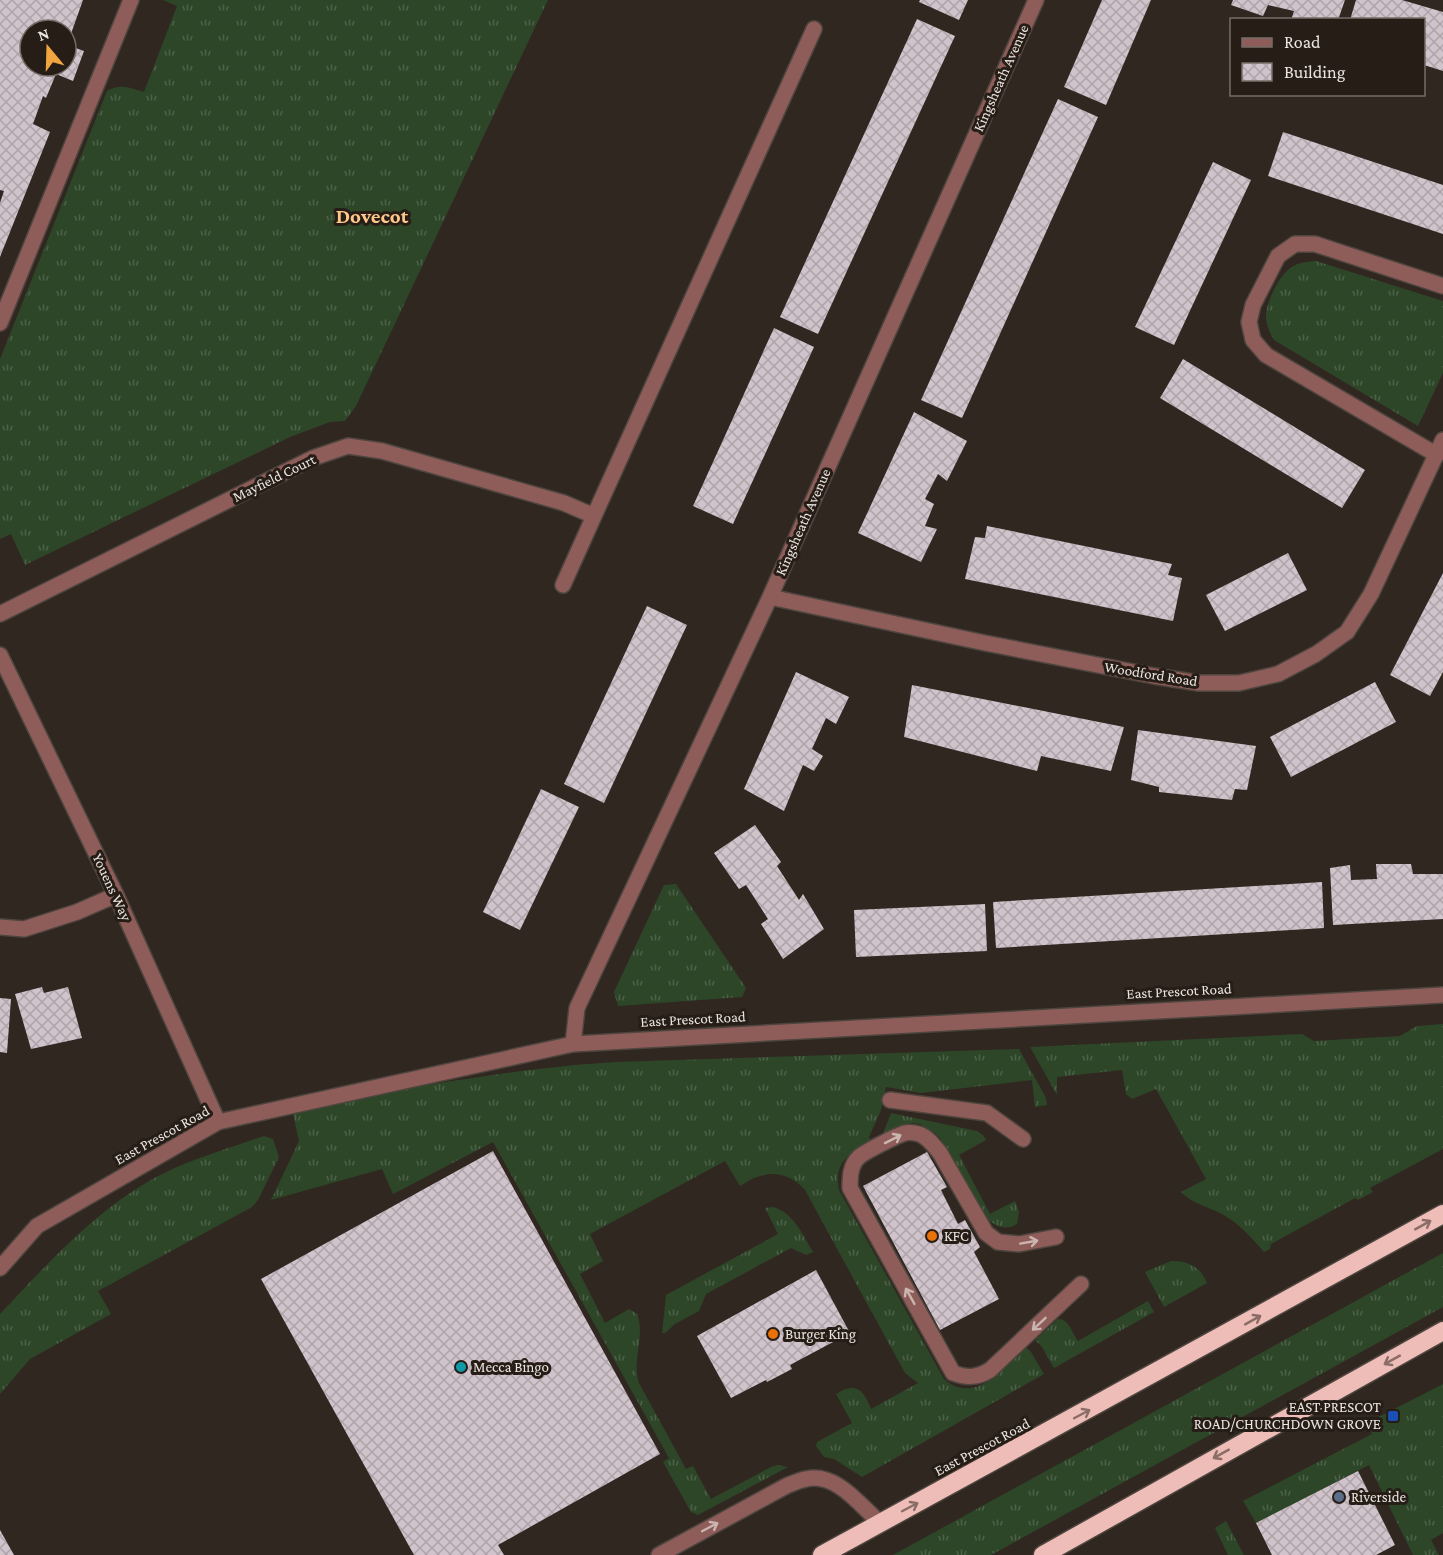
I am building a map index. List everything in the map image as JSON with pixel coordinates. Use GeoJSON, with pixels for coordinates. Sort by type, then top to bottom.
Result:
{"type":"FeatureCollection","features":[{"type":"Feature","properties":{"kind":"highway","name":"East Prescot Road"},"geometry":{"type":"LineString","coordinates":[[822,1555],[1443,1214]]}},
{"type":"Feature","properties":{"kind":"highway"},"geometry":{"type":"LineString","coordinates":[[1043,1555],[1443,1331]]}},
{"type":"Feature","properties":{"kind":"street"},"geometry":{"type":"LineString","coordinates":[[0,323],[5,294],[131,0]]}},
{"type":"Feature","properties":{"kind":"street","name":"Kingsheath Avenue"},"geometry":{"type":"LineString","coordinates":[[573,1044],[577,1008],[770,597],[1036,0]]}},
{"type":"Feature","properties":{"kind":"street"},"geometry":{"type":"LineString","coordinates":[[563,585],[814,29]]}},
{"type":"Feature","properties":{"kind":"street"},"geometry":{"type":"LineString","coordinates":[[1440,448],[1266,355],[1253,340],[1249,322],[1252,305],[1278,256],[1295,244],[1315,244],[1443,286]]}},
{"type":"Feature","properties":{"kind":"street","name":"Mayfield Court"},"geometry":{"type":"LineString","coordinates":[[0,614],[313,458],[348,446],[382,451],[564,503],[594,516]]}},
{"type":"Feature","properties":{"kind":"street","name":"Woodford Road"},"geometry":{"type":"LineString","coordinates":[[770,597],[1154,676],[1199,683],[1239,683],[1278,674],[1316,654],[1347,632],[1371,594],[1440,448]]}},
{"type":"Feature","properties":{"kind":"street","name":"Youens Way"},"geometry":{"type":"LineString","coordinates":[[0,655],[116,895],[218,1122]]}},
{"type":"Feature","properties":{"kind":"street"},"geometry":{"type":"LineString","coordinates":[[0,927],[24,929],[77,912],[116,895]]}},
{"type":"Feature","properties":{"kind":"street","name":"East Prescot Road"},"geometry":{"type":"LineString","coordinates":[[0,1268],[37,1226],[218,1122],[573,1044],[1443,995]]}},
{"type":"Feature","properties":{"kind":"street"},"geometry":{"type":"LineString","coordinates":[[890,1100],[987,1113],[1023,1140]]}},
{"type":"Feature","properties":{"kind":"street"},"geometry":{"type":"LineString","coordinates":[[1056,1237],[1019,1244],[998,1242],[986,1233],[940,1153],[931,1141],[920,1134],[907,1132],[894,1138],[859,1157],[853,1166],[850,1188],[953,1373],[971,1378],[981,1376],[990,1370],[1082,1284]]}},
{"type":"Feature","properties":{"kind":"street"},"geometry":{"type":"LineString","coordinates":[[658,1555],[788,1485],[807,1478],[823,1478],[834,1483],[880,1523]]}},
{"type":"Feature","properties":{"kind":"green space"},"geometry":{"type":"Polygon","coordinates":[[[163,0],[548,0],[356,406],[345,421],[330,422],[290,437],[25,565],[11,534],[0,539],[0,359],[107,91],[121,87],[144,92],[177,6],[163,0]]]}},
{"type":"Feature","properties":{"kind":"green space"},"geometry":{"type":"Polygon","coordinates":[[[1316,261],[1443,301],[1443,373],[1418,426],[1274,340],[1267,325],[1266,313],[1277,285],[1292,267],[1316,261]]]}},
{"type":"Feature","properties":{"kind":"green space"},"geometry":{"type":"Polygon","coordinates":[[[676,884],[746,988],[742,997],[618,1006],[614,992],[664,885],[676,884]]]}},
{"type":"Feature","properties":{"kind":"green space"},"geometry":{"type":"Polygon","coordinates":[[[1443,1024],[1443,1149],[1370,1188],[1373,1192],[1358,1200],[1355,1198],[1271,1244],[1270,1249],[1264,1252],[1234,1222],[1181,1192],[1206,1179],[1156,1089],[1132,1099],[1126,1094],[1122,1070],[1057,1077],[1057,1095],[1030,1047],[1302,1034],[1314,1041],[1400,1036],[1417,1026],[1443,1024]]]}},
{"type":"Feature","properties":{"kind":"green space"},"geometry":{"type":"Polygon","coordinates":[[[1019,1049],[1046,1098],[1047,1105],[1035,1107],[1032,1080],[921,1093],[886,1087],[881,1110],[869,1137],[871,1141],[845,1159],[841,1165],[838,1180],[839,1190],[944,1379],[956,1386],[967,1388],[978,1386],[999,1373],[1026,1347],[1044,1374],[862,1477],[834,1459],[824,1457],[816,1446],[817,1442],[852,1423],[836,1394],[854,1388],[862,1392],[871,1409],[918,1383],[905,1373],[805,1190],[798,1183],[782,1175],[774,1174],[757,1177],[740,1186],[725,1161],[590,1234],[603,1261],[580,1274],[605,1323],[629,1309],[637,1314],[640,1331],[637,1366],[639,1383],[686,1469],[693,1466],[711,1499],[771,1467],[778,1465],[788,1467],[698,1515],[691,1512],[663,1462],[669,1458],[493,1142],[393,1194],[382,1169],[271,1200],[299,1141],[293,1114],[411,1087],[521,1071],[615,1062],[1019,1049]]]}},
{"type":"Feature","properties":{"kind":"green space"},"geometry":{"type":"Polygon","coordinates":[[[891,1113],[977,1131],[983,1135],[986,1140],[959,1155],[990,1214],[1015,1201],[1019,1212],[1017,1224],[1004,1227],[996,1225],[985,1217],[935,1133],[920,1124],[913,1123],[899,1126],[883,1134],[891,1113]]]}},
{"type":"Feature","properties":{"kind":"green space"},"geometry":{"type":"Polygon","coordinates":[[[264,1136],[273,1139],[279,1157],[258,1200],[252,1207],[98,1291],[111,1314],[30,1359],[0,1394],[0,1314],[60,1252],[104,1212],[151,1180],[177,1167],[264,1136]]]}},
{"type":"Feature","properties":{"kind":"green space"},"geometry":{"type":"Polygon","coordinates":[[[773,1207],[792,1219],[813,1252],[806,1255],[791,1248],[706,1294],[699,1311],[662,1333],[666,1295],[778,1234],[765,1208],[773,1207]]]}},
{"type":"Feature","properties":{"kind":"green space"},"geometry":{"type":"Polygon","coordinates":[[[1443,1253],[1443,1307],[991,1555],[893,1555],[1443,1253]]]}},
{"type":"Feature","properties":{"kind":"green space"},"geometry":{"type":"Polygon","coordinates":[[[1171,1261],[1193,1266],[1201,1272],[1207,1283],[1164,1307],[1145,1272],[1171,1261]]]}},
{"type":"Feature","properties":{"kind":"green space"},"geometry":{"type":"Polygon","coordinates":[[[1148,1301],[1154,1312],[1054,1368],[1042,1347],[1035,1340],[1058,1319],[1068,1324],[1078,1341],[1148,1301]]]}},
{"type":"Feature","properties":{"kind":"green space"},"geometry":{"type":"Polygon","coordinates":[[[1443,1384],[1443,1533],[1431,1540],[1439,1555],[1413,1555],[1369,1465],[1256,1523],[1243,1501],[1372,1434],[1367,1423],[1443,1384]]]}},
{"type":"Feature","properties":{"kind":"green space"},"geometry":{"type":"Polygon","coordinates":[[[1226,1521],[1244,1555],[1228,1555],[1215,1528],[1226,1521]]]}},
{"type":"Feature","properties":{"kind":"building"},"geometry":{"type":"Polygon","coordinates":[[[0,0],[83,0],[77,18],[18,18],[18,78],[54,78],[46,98],[43,96],[33,124],[50,132],[0,257],[0,203],[4,191],[0,190],[0,0]]]}},
{"type":"Feature","properties":{"kind":"building"},"geometry":{"type":"Polygon","coordinates":[[[920,0],[968,0],[959,20],[919,2],[920,0]]]}},
{"type":"Feature","properties":{"kind":"building"},"geometry":{"type":"Polygon","coordinates":[[[1102,0],[1151,0],[1106,105],[1064,87],[1102,0]]]}},
{"type":"Feature","properties":{"kind":"building"},"geometry":{"type":"Polygon","coordinates":[[[1233,0],[1345,0],[1339,18],[1292,18],[1294,11],[1268,5],[1263,16],[1231,5],[1233,0]]]}},
{"type":"Feature","properties":{"kind":"building"},"geometry":{"type":"Polygon","coordinates":[[[1356,0],[1402,0],[1443,12],[1443,71],[1425,65],[1425,18],[1351,18],[1356,0]]]}},
{"type":"Feature","properties":{"kind":"building"},"geometry":{"type":"Polygon","coordinates":[[[917,19],[955,36],[818,334],[780,317],[917,19]]]}},
{"type":"Feature","properties":{"kind":"building"},"geometry":{"type":"Polygon","coordinates":[[[78,49],[84,51],[78,67],[78,49]]]}},
{"type":"Feature","properties":{"kind":"building"},"geometry":{"type":"Polygon","coordinates":[[[1058,99],[1098,117],[962,418],[921,400],[1058,99]]]}},
{"type":"Feature","properties":{"kind":"building"},"geometry":{"type":"Polygon","coordinates":[[[1283,132],[1443,185],[1443,234],[1268,176],[1283,132]]]}},
{"type":"Feature","properties":{"kind":"building"},"geometry":{"type":"Polygon","coordinates":[[[1213,162],[1251,180],[1174,345],[1135,327],[1213,162]]]}},
{"type":"Feature","properties":{"kind":"building"},"geometry":{"type":"Polygon","coordinates":[[[774,328],[814,347],[733,524],[693,506],[774,328]]]}},
{"type":"Feature","properties":{"kind":"building"},"geometry":{"type":"Polygon","coordinates":[[[1183,359],[1365,470],[1342,508],[1160,398],[1183,359]]]}},
{"type":"Feature","properties":{"kind":"building"},"geometry":{"type":"Polygon","coordinates":[[[914,412],[967,441],[947,481],[938,474],[925,499],[934,504],[925,526],[937,529],[921,562],[858,533],[914,412]]]}},
{"type":"Feature","properties":{"kind":"building"},"geometry":{"type":"Polygon","coordinates":[[[987,526],[1172,564],[1168,575],[1182,578],[1173,621],[965,579],[975,537],[985,538],[987,526]]]}},
{"type":"Feature","properties":{"kind":"building"},"geometry":{"type":"Polygon","coordinates":[[[1288,553],[1307,590],[1225,631],[1206,595],[1288,553]]]}},
{"type":"Feature","properties":{"kind":"building"},"geometry":{"type":"Polygon","coordinates":[[[1443,573],[1443,672],[1430,696],[1390,675],[1443,573]]]}},
{"type":"Feature","properties":{"kind":"building"},"geometry":{"type":"Polygon","coordinates":[[[647,606],[687,625],[604,803],[564,784],[647,606]]]}},
{"type":"Feature","properties":{"kind":"building"},"geometry":{"type":"Polygon","coordinates":[[[796,672],[849,697],[836,724],[826,718],[812,749],[823,756],[814,771],[803,765],[784,811],[744,789],[796,672]]]}},
{"type":"Feature","properties":{"kind":"building"},"geometry":{"type":"Polygon","coordinates":[[[1375,682],[1396,722],[1291,777],[1270,737],[1375,682]]]}},
{"type":"Feature","properties":{"kind":"building"},"geometry":{"type":"Polygon","coordinates":[[[912,685],[1124,727],[1111,771],[1041,756],[1037,771],[904,737],[912,685]]]}},
{"type":"Feature","properties":{"kind":"building"},"geometry":{"type":"Polygon","coordinates":[[[1138,730],[1256,746],[1247,790],[1235,789],[1232,800],[1159,792],[1159,787],[1131,780],[1138,730]]]}},
{"type":"Feature","properties":{"kind":"building"},"geometry":{"type":"Polygon","coordinates":[[[541,789],[579,807],[520,930],[483,912],[541,789]]]}},
{"type":"Feature","properties":{"kind":"building"},"geometry":{"type":"Polygon","coordinates":[[[755,825],[781,862],[777,866],[799,900],[803,894],[824,929],[783,959],[761,924],[768,919],[746,885],[739,889],[714,853],[755,825]]]}},
{"type":"Feature","properties":{"kind":"building"},"geometry":{"type":"Polygon","coordinates":[[[1376,864],[1411,864],[1413,874],[1443,874],[1443,919],[1333,925],[1330,868],[1350,865],[1351,880],[1377,879],[1376,864]]]}},
{"type":"Feature","properties":{"kind":"building"},"geometry":{"type":"Polygon","coordinates":[[[1322,882],[1324,928],[996,948],[993,902],[1322,882]]]}},
{"type":"Feature","properties":{"kind":"building"},"geometry":{"type":"Polygon","coordinates":[[[985,904],[987,951],[856,957],[854,910],[985,904]]]}},
{"type":"Feature","properties":{"kind":"building"},"geometry":{"type":"Polygon","coordinates":[[[42,987],[44,993],[68,987],[82,1038],[31,1049],[15,994],[42,987]]]}},
{"type":"Feature","properties":{"kind":"building"},"geometry":{"type":"Polygon","coordinates":[[[0,998],[11,999],[7,1053],[0,1052],[0,998]]]}},
{"type":"Feature","properties":{"kind":"building","name":"Mecca Bingo"},"geometry":{"type":"Polygon","coordinates":[[[493,1151],[660,1454],[498,1545],[504,1555],[414,1555],[261,1279],[493,1151]]]}},
{"type":"Feature","properties":{"kind":"building","name":"KFC"},"geometry":{"type":"Polygon","coordinates":[[[927,1152],[947,1187],[941,1190],[958,1224],[965,1220],[980,1247],[974,1252],[999,1299],[940,1330],[863,1186],[927,1152]]]}},
{"type":"Feature","properties":{"kind":"building","name":"Burger King"},"geometry":{"type":"Polygon","coordinates":[[[816,1270],[850,1333],[790,1365],[792,1369],[731,1398],[697,1336],[816,1270]]]}},
{"type":"Feature","properties":{"kind":"building","name":"Riverside"},"geometry":{"type":"Polygon","coordinates":[[[1358,1471],[1395,1545],[1376,1555],[1272,1555],[1256,1523],[1358,1471]]]}},
{"type":"Feature","properties":{"kind":"building"},"geometry":{"type":"Polygon","coordinates":[[[0,1530],[14,1555],[0,1555],[0,1530]]]}},
{"type":"Feature","properties":{"kind":"place","name":"KFC"},"geometry":{"type":"Point","coordinates":[932,1236]}},
{"type":"Feature","properties":{"kind":"place","name":"Burger King"},"geometry":{"type":"Point","coordinates":[773,1334]}},
{"type":"Feature","properties":{"kind":"place","name":"Mecca Bingo"},"geometry":{"type":"Point","coordinates":[461,1367]}},
{"type":"Feature","properties":{"kind":"place","name":"EAST PRESCOT ROAD/CHURCHDOWN GROVE"},"geometry":{"type":"Point","coordinates":[1393,1416]}},
{"type":"Feature","properties":{"kind":"place","name":"Riverside"},"geometry":{"type":"Point","coordinates":[1339,1497]}},
{"type":"Feature","properties":{"kind":"district","name":"Dovecot"},"geometry":{"type":"Point","coordinates":[372,216]}}]}
